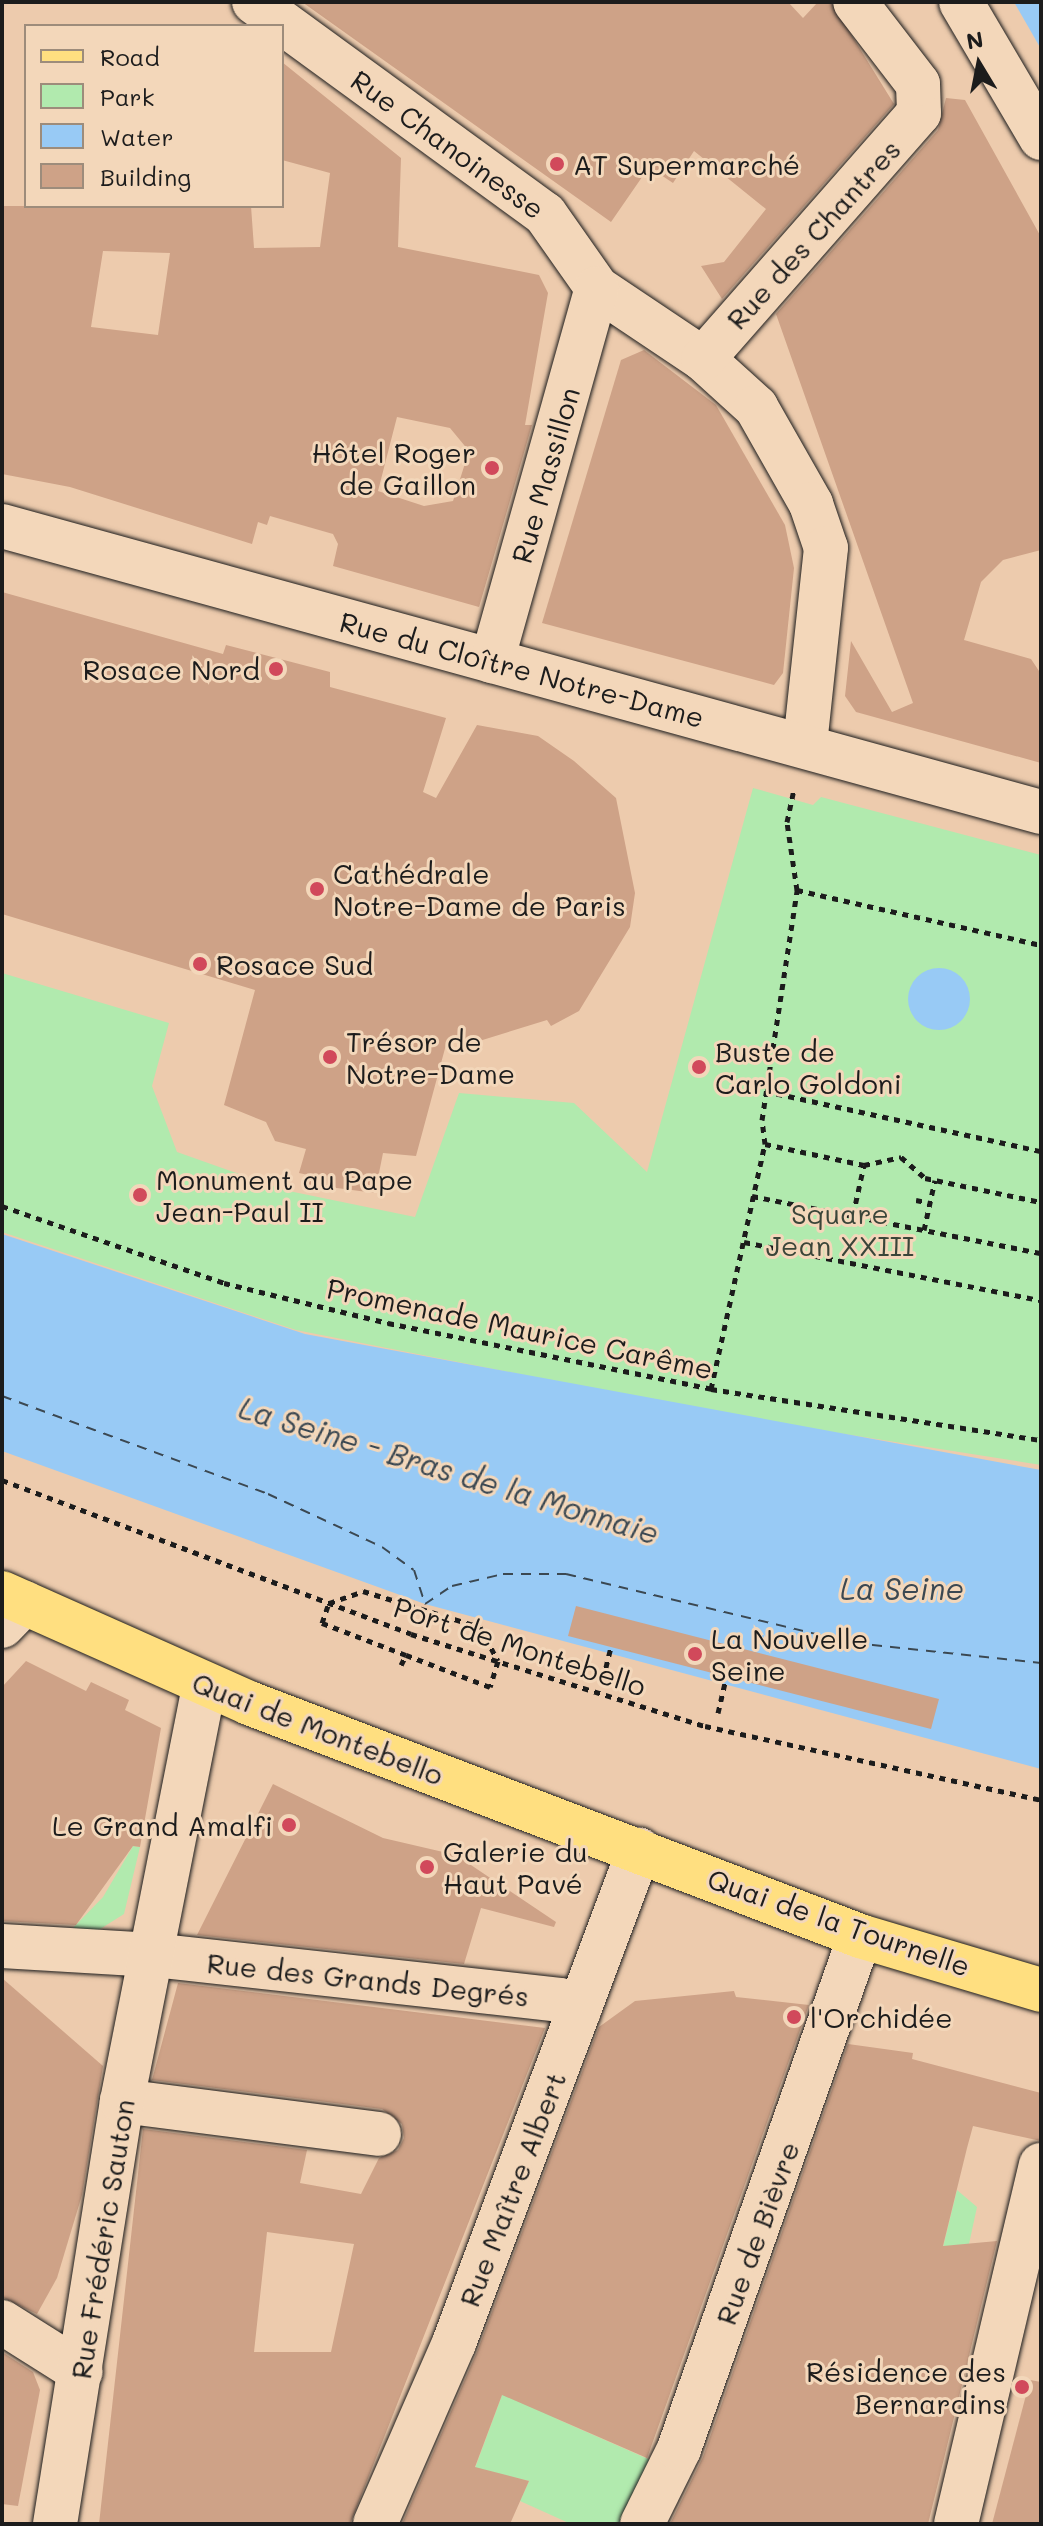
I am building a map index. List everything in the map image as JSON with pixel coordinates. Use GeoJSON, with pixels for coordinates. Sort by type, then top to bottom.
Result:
{"type":"FeatureCollection","features":[{"type":"Feature","properties":{"kind":"main road","name":"Quai de Montebello"},"geometry":{"type":"LineString","coordinates":[[9,1607],[204,1685],[639,1850]]}},
{"type":"Feature","properties":{"kind":"main road","name":"Quai de la Tournelle"},"geometry":{"type":"LineString","coordinates":[[639,1850],[860,1936],[1041,1990]]}},
{"type":"Feature","properties":{"kind":"street","name":"Rue Chanoinesse"},"geometry":{"type":"LineString","coordinates":[[254,2],[545,214],[597,288],[703,359],[756,407],[823,534],[827,562],[805,746]]}},
{"type":"Feature","properties":{"kind":"street","name":"Rue des Chantres"},"geometry":{"type":"LineString","coordinates":[[703,359],[921,107],[918,84],[855,2]]}},
{"type":"Feature","properties":{"kind":"street"},"geometry":{"type":"LineString","coordinates":[[961,2],[1041,138]]}},
{"type":"Feature","properties":{"kind":"street","name":"Rue Massillon"},"geometry":{"type":"LineString","coordinates":[[492,661],[597,288]]}},
{"type":"Feature","properties":{"kind":"street","name":"Rue du Cloître Notre-Dame"},"geometry":{"type":"LineString","coordinates":[[2,526],[1041,812]]}},
{"type":"Feature","properties":{"kind":"street","name":"Rue Frédéric Sauton"},"geometry":{"type":"LineString","coordinates":[[55,2524],[122,2101],[204,1685]]}},
{"type":"Feature","properties":{"kind":"street","name":"Rue Maître Albert"},"geometry":{"type":"LineString","coordinates":[[375,2524],[454,2343],[639,1850]]}},
{"type":"Feature","properties":{"kind":"street","name":"Rue de Bièvre"},"geometry":{"type":"LineString","coordinates":[[642,2524],[679,2449],[860,1936]]}},
{"type":"Feature","properties":{"kind":"street","name":"Rue des Grands Degrés"},"geometry":{"type":"LineString","coordinates":[[2,1946],[153,1955],[560,2000],[579,2012]]}},
{"type":"Feature","properties":{"kind":"street"},"geometry":{"type":"LineString","coordinates":[[122,2101],[379,2134]]}},
{"type":"Feature","properties":{"kind":"street"},"geometry":{"type":"LineString","coordinates":[[956,2524],[1041,2165]]}},
{"type":"Feature","properties":{"kind":"street"},"geometry":{"type":"LineString","coordinates":[[2,2322],[81,2372]]}},
{"type":"Feature","properties":{"kind":"path"},"geometry":{"type":"LineString","coordinates":[[711,1389],[765,1144],[765,1091],[797,890],[787,822],[805,746]]}},
{"type":"Feature","properties":{"kind":"path"},"geometry":{"type":"LineString","coordinates":[[797,890],[1041,945]]}},
{"type":"Feature","properties":{"kind":"path"},"geometry":{"type":"LineString","coordinates":[[765,1091],[1041,1151]]}},
{"type":"Feature","properties":{"kind":"path"},"geometry":{"type":"LineString","coordinates":[[765,1144],[864,1165],[901,1157],[935,1180],[1041,1202]]}},
{"type":"Feature","properties":{"kind":"path"},"geometry":{"type":"LineString","coordinates":[[853,1215],[864,1165]]}},
{"type":"Feature","properties":{"kind":"path"},"geometry":{"type":"LineString","coordinates":[[924,1230],[935,1180]]}},
{"type":"Feature","properties":{"kind":"path"},"geometry":{"type":"LineString","coordinates":[[752,1196],[1041,1253]]}},
{"type":"Feature","properties":{"kind":"path"},"geometry":{"type":"LineString","coordinates":[[916,1200],[930,1203]]}},
{"type":"Feature","properties":{"kind":"path","name":"Promenade Maurice Carême"},"geometry":{"type":"LineString","coordinates":[[2,1206],[224,1283],[711,1389],[1041,1440]]}},
{"type":"Feature","properties":{"kind":"path"},"geometry":{"type":"LineString","coordinates":[[744,1242],[1041,1300]]}},
{"type":"Feature","properties":{"kind":"path","name":"Port de Montebello"},"geometry":{"type":"LineString","coordinates":[[2,1480],[329,1603],[498,1661],[705,1726],[1041,1800]]}},
{"type":"Feature","properties":{"kind":"path"},"geometry":{"type":"LineString","coordinates":[[363,1591],[469,1624],[489,1637],[498,1661],[490,1687],[322,1623],[329,1603],[363,1591]]}},
{"type":"Feature","properties":{"kind":"path"},"geometry":{"type":"LineString","coordinates":[[603,1679],[611,1648]]}},
{"type":"Feature","properties":{"kind":"path"},"geometry":{"type":"LineString","coordinates":[[401,1665],[406,1655]]}},
{"type":"Feature","properties":{"kind":"path"},"geometry":{"type":"LineString","coordinates":[[718,1713],[726,1679]]}},
{"type":"Feature","properties":{"kind":"green space","name":"Square Jean XXIII"},"geometry":{"type":"Polygon","coordinates":[[[753,788],[813,805],[821,797],[1041,855],[1041,1465],[743,1418],[296,1330],[2,1232],[2,973],[169,1023],[152,1086],[177,1152],[284,1190],[415,1217],[459,1093],[574,1103],[647,1172],[753,788]]]}},
{"type":"Feature","properties":{"kind":"green space"},"geometry":{"type":"Polygon","coordinates":[[[133,1846],[140,1847],[124,1914],[97,1931],[73,1928],[103,1897],[133,1846]]]}},
{"type":"Feature","properties":{"kind":"green space"},"geometry":{"type":"Polygon","coordinates":[[[957,2190],[977,2207],[969,2244],[943,2247],[957,2190]]]}},
{"type":"Feature","properties":{"kind":"green space"},"geometry":{"type":"Polygon","coordinates":[[[508,2379],[557,2419],[655,2462],[622,2524],[571,2524],[520,2501],[529,2481],[475,2468],[508,2379]]]}},
{"type":"Feature","properties":{"kind":"water"},"geometry":{"type":"Polygon","coordinates":[[[1014,2],[1041,2],[1041,49],[1014,2]]]}},
{"type":"Feature","properties":{"kind":"water"},"geometry":{"type":"Polygon","coordinates":[[[939,968],[961,977],[970,999],[961,1021],[939,1030],[917,1021],[908,999],[917,977],[939,968]]]}},
{"type":"Feature","properties":{"kind":"water","name":"La Seine"},"geometry":{"type":"Polygon","coordinates":[[[2,1234],[305,1334],[1041,1470],[1041,1769],[425,1604],[2,1451],[2,1234]]]}},
{"type":"Feature","properties":{"kind":"building"},"geometry":{"type":"Polygon","coordinates":[[[302,2],[788,2],[803,18],[818,2],[831,2],[894,104],[722,299],[701,266],[724,262],[766,209],[694,151],[673,183],[649,167],[611,222],[302,2]]]}},
{"type":"Feature","properties":{"kind":"building"},"geometry":{"type":"Polygon","coordinates":[[[284,64],[401,158],[398,247],[539,275],[548,293],[525,425],[532,425],[479,607],[333,566],[338,544],[333,534],[270,516],[267,525],[258,522],[252,544],[70,487],[2,474],[2,206],[251,208],[254,248],[320,247],[330,173],[284,161],[284,64]],[[103,251],[91,327],[158,335],[170,253],[103,251]],[[397,417],[378,491],[424,506],[453,501],[469,451],[450,428],[397,417]]]}},
{"type":"Feature","properties":{"kind":"building"},"geometry":{"type":"Polygon","coordinates":[[[946,98],[965,100],[1041,237],[1041,550],[1003,560],[981,582],[964,640],[1031,659],[1041,674],[1041,763],[856,712],[845,696],[851,641],[892,712],[913,703],[776,314],[938,130],[946,98]]]}},
{"type":"Feature","properties":{"kind":"building"},"geometry":{"type":"Polygon","coordinates":[[[644,350],[716,405],[785,525],[794,568],[783,673],[774,685],[542,623],[621,360],[644,350]]]}},
{"type":"Feature","properties":{"kind":"building","name":"Cathédrale Notre-Dame de Paris"},"geometry":{"type":"Polygon","coordinates":[[[2,592],[223,654],[226,645],[330,672],[330,687],[446,718],[423,792],[436,798],[477,725],[538,736],[574,761],[616,798],[635,893],[630,927],[579,1011],[551,1026],[547,1020],[476,1042],[447,1041],[416,1156],[383,1153],[375,1193],[306,1184],[308,1175],[299,1173],[306,1149],[275,1141],[266,1122],[224,1105],[255,990],[2,914],[2,592]]]}},
{"type":"Feature","properties":{"kind":"building"},"geometry":{"type":"Polygon","coordinates":[[[576,1606],[939,1699],[931,1729],[568,1636],[576,1606]]]}},
{"type":"Feature","properties":{"kind":"building"},"geometry":{"type":"Polygon","coordinates":[[[26,1661],[86,1691],[91,1682],[129,1700],[125,1710],[161,1728],[140,1847],[133,1846],[76,1925],[2,1921],[2,1687],[26,1661]]]}},
{"type":"Feature","properties":{"kind":"building"},"geometry":{"type":"Polygon","coordinates":[[[273,1784],[383,1838],[456,1855],[556,1922],[554,1927],[481,1908],[464,1964],[197,1935],[273,1784]]]}},
{"type":"Feature","properties":{"kind":"building"},"geometry":{"type":"Polygon","coordinates":[[[2,1978],[103,2066],[82,2195],[57,2278],[37,2314],[2,2297],[2,1978]]]}},
{"type":"Feature","properties":{"kind":"building"},"geometry":{"type":"Polygon","coordinates":[[[178,1983],[545,2028],[350,2524],[99,2524],[143,2129],[307,2150],[300,2183],[361,2194],[379,2158],[398,2150],[404,2138],[402,2124],[382,2109],[152,2080],[178,1983]],[[267,2232],[254,2352],[331,2352],[354,2244],[267,2232]]]}},
{"type":"Feature","properties":{"kind":"building"},"geometry":{"type":"Polygon","coordinates":[[[734,1991],[736,1997],[809,2005],[647,2458],[502,2395],[475,2467],[529,2481],[510,2524],[402,2524],[477,2352],[599,2027],[635,2001],[734,1991]]]}},
{"type":"Feature","properties":{"kind":"building"},"geometry":{"type":"Polygon","coordinates":[[[848,2044],[913,2053],[912,2059],[1041,2093],[1041,2141],[973,2126],[967,2148],[943,2246],[997,2241],[928,2524],[670,2524],[703,2457],[848,2044]]]}},
{"type":"Feature","properties":{"kind":"building"},"geometry":{"type":"Polygon","coordinates":[[[2,2352],[33,2372],[40,2390],[18,2506],[2,2504],[2,2352]]]}},
{"type":"Feature","properties":{"kind":"building"},"geometry":{"type":"Polygon","coordinates":[[[1030,2380],[1041,2382],[1041,2524],[992,2524],[1030,2380]]]}},
{"type":"Feature","properties":{"kind":"ferry route"},"geometry":{"type":"LineString","coordinates":[[2,1396],[268,1494],[382,1547],[414,1570],[425,1604],[452,1586],[503,1574],[566,1574],[854,1643],[1041,1663]]}},
{"type":"Feature","properties":{"kind":"place","name":"AT Supermarché"},"geometry":{"type":"Point","coordinates":[557,164]}},
{"type":"Feature","properties":{"kind":"place","name":"Hôtel Roger de Gaillon"},"geometry":{"type":"Point","coordinates":[492,468]}},
{"type":"Feature","properties":{"kind":"place","name":"Rosace Nord"},"geometry":{"type":"Point","coordinates":[276,669]}},
{"type":"Feature","properties":{"kind":"place","name":"Cathédrale Notre-Dame de Paris"},"geometry":{"type":"Point","coordinates":[317,889]}},
{"type":"Feature","properties":{"kind":"place","name":"Rosace Sud"},"geometry":{"type":"Point","coordinates":[200,964]}},
{"type":"Feature","properties":{"kind":"place","name":"Trésor de Notre-Dame"},"geometry":{"type":"Point","coordinates":[330,1057]}},
{"type":"Feature","properties":{"kind":"place","name":"Buste de Carlo Goldoni"},"geometry":{"type":"Point","coordinates":[699,1067]}},
{"type":"Feature","properties":{"kind":"place","name":"Monument au Pape Jean-Paul II"},"geometry":{"type":"Point","coordinates":[140,1195]}},
{"type":"Feature","properties":{"kind":"place","name":"La Nouvelle Seine"},"geometry":{"type":"Point","coordinates":[695,1654]}},
{"type":"Feature","properties":{"kind":"place","name":"Le Grand Amalfi"},"geometry":{"type":"Point","coordinates":[289,1825]}},
{"type":"Feature","properties":{"kind":"place","name":"Galerie du Haut Pavé"},"geometry":{"type":"Point","coordinates":[427,1867]}},
{"type":"Feature","properties":{"kind":"place","name":"l'Orchidée"},"geometry":{"type":"Point","coordinates":[794,2017]}},
{"type":"Feature","properties":{"kind":"place","name":"Résidence des Bernardins"},"geometry":{"type":"Point","coordinates":[1022,2387]}},
{"type":"Feature","properties":{"kind":"water label","name":"La Seine - Bras de la Monnaie"},"geometry":{"type":"Point","coordinates":[449,1470]}}]}
